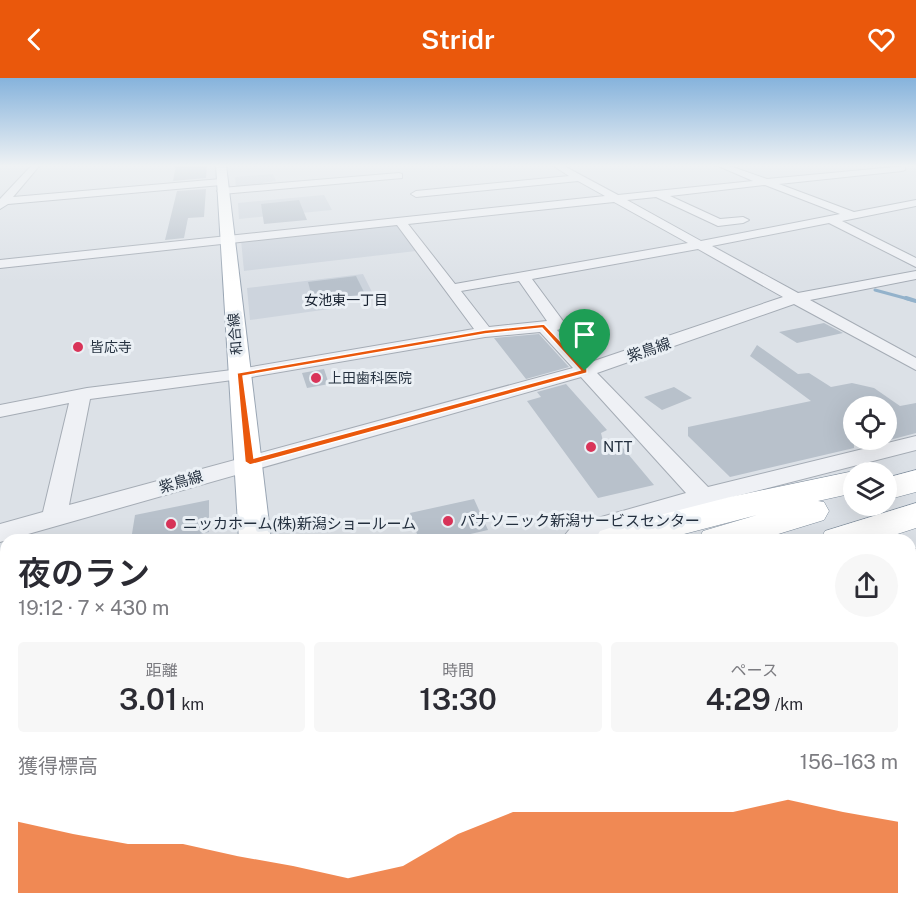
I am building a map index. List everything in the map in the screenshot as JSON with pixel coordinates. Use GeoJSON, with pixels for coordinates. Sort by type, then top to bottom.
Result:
{"type":"FeatureCollection","features":[{"type":"Feature","properties":{"kind":"highway"},"geometry":{"type":"LineString","coordinates":[[897,472],[916,468]]}},
{"type":"Feature","properties":{"kind":"highway"},"geometry":{"type":"LineString","coordinates":[[897,486],[916,481]]}},
{"type":"Feature","properties":{"kind":"highway"},"geometry":{"type":"LineString","coordinates":[[636,534],[730,509],[843,484]]}},
{"type":"Feature","properties":{"kind":"highway"},"geometry":{"type":"LineString","coordinates":[[736,534],[843,501]]}},
{"type":"Feature","properties":{"kind":"highway"},"geometry":{"type":"LineString","coordinates":[[857,534],[916,515]]}},
{"type":"Feature","properties":{"kind":"main road","name":"和合線"},"geometry":{"type":"LineString","coordinates":[[225,204],[250,462],[255,534]]}},
{"type":"Feature","properties":{"kind":"street"},"geometry":{"type":"LineString","coordinates":[[426,204],[439,218]]}},
{"type":"Feature","properties":{"kind":"street"},"geometry":{"type":"LineString","coordinates":[[0,264],[561,204]]}},
{"type":"Feature","properties":{"kind":"street"},"geometry":{"type":"LineString","coordinates":[[627,204],[916,365]]}},
{"type":"Feature","properties":{"kind":"street"},"geometry":{"type":"LineString","coordinates":[[679,204],[718,223],[741,216],[748,231],[755,235]]}},
{"type":"Feature","properties":{"kind":"street"},"geometry":{"type":"LineString","coordinates":[[825,204],[852,214]]}},
{"type":"Feature","properties":{"kind":"street"},"geometry":{"type":"LineString","coordinates":[[451,289],[755,235],[909,204]]}},
{"type":"Feature","properties":{"kind":"street"},"geometry":{"type":"LineString","coordinates":[[831,220],[916,263]]}},
{"type":"Feature","properties":{"kind":"street"},"geometry":{"type":"LineString","coordinates":[[400,222],[485,332]]}},
{"type":"Feature","properties":{"kind":"street","name":"紫鳥線"},"geometry":{"type":"LineString","coordinates":[[0,533],[585,371],[796,298],[916,275]]}},
{"type":"Feature","properties":{"kind":"street"},"geometry":{"type":"LineString","coordinates":[[0,411],[81,395],[240,375],[485,332],[558,325],[523,276]]}},
{"type":"Feature","properties":{"kind":"street"},"geometry":{"type":"LineString","coordinates":[[544,326],[707,500]]}},
{"type":"Feature","properties":{"kind":"street"},"geometry":{"type":"LineString","coordinates":[[54,517],[81,395]]}},
{"type":"Feature","properties":{"kind":"street"},"geometry":{"type":"LineString","coordinates":[[580,534],[916,443]]}},
{"type":"Feature","properties":{"kind":"street"},"geometry":{"type":"LineString","coordinates":[[170,918],[213,918]]}},
{"type":"Feature","properties":{"kind":"shaded area"},"geometry":{"type":"Polygon","coordinates":[[[238,204],[329,204],[332,210],[239,219],[238,204]]]}},
{"type":"Feature","properties":{"kind":"shaded area"},"geometry":{"type":"Polygon","coordinates":[[[396,223],[416,251],[244,271],[241,240],[396,223]]]}},
{"type":"Feature","properties":{"kind":"shaded area"},"geometry":{"type":"Polygon","coordinates":[[[363,274],[373,294],[341,298],[344,307],[250,320],[247,288],[363,274]]]}},
{"type":"Feature","properties":{"kind":"building"},"geometry":{"type":"Polygon","coordinates":[[[174,204],[205,204],[204,217],[188,218],[184,238],[165,240],[174,204]]]}},
{"type":"Feature","properties":{"kind":"building"},"geometry":{"type":"Polygon","coordinates":[[[261,204],[301,204],[307,220],[264,224],[261,204]]]}},
{"type":"Feature","properties":{"kind":"building"},"geometry":{"type":"Polygon","coordinates":[[[356,276],[365,294],[336,298],[339,305],[315,308],[308,282],[356,276]]]}},
{"type":"Feature","properties":{"kind":"building"},"geometry":{"type":"Polygon","coordinates":[[[824,323],[843,333],[797,343],[779,332],[824,323]]]}},
{"type":"Feature","properties":{"kind":"building"},"geometry":{"type":"Polygon","coordinates":[[[539,334],[569,367],[526,379],[494,338],[539,334]]]}},
{"type":"Feature","properties":{"kind":"building"},"geometry":{"type":"Polygon","coordinates":[[[757,345],[798,374],[809,373],[831,387],[852,383],[874,388],[886,396],[843,396],[843,450],[845,450],[730,477],[688,436],[688,427],[811,401],[750,356],[757,345]]]}},
{"type":"Feature","properties":{"kind":"building","name":"上田歯科医院"},"geometry":{"type":"Polygon","coordinates":[[[324,369],[329,384],[307,388],[302,373],[324,369]]]}},
{"type":"Feature","properties":{"kind":"building","name":"NTT"},"geometry":{"type":"Polygon","coordinates":[[[566,384],[607,430],[601,433],[604,445],[618,442],[654,485],[598,498],[527,401],[541,397],[537,392],[566,384]]]}},
{"type":"Feature","properties":{"kind":"building"},"geometry":{"type":"Polygon","coordinates":[[[674,387],[692,398],[662,410],[644,397],[674,387]]]}},
{"type":"Feature","properties":{"kind":"building"},"geometry":{"type":"Polygon","coordinates":[[[916,403],[916,433],[897,438],[897,404],[900,406],[916,403]]]}},
{"type":"Feature","properties":{"kind":"building","name":"パナソニック新潟サービスセンター"},"geometry":{"type":"Polygon","coordinates":[[[474,499],[488,530],[470,534],[417,534],[410,513],[474,499]]]}},
{"type":"Feature","properties":{"kind":"building","name":"ニッカホーム(株)新潟ショールーム"},"geometry":{"type":"Polygon","coordinates":[[[209,500],[209,532],[132,534],[135,515],[209,500]]]}},
{"type":"Feature","properties":{"kind":"waterway"},"geometry":{"type":"LineString","coordinates":[[875,290],[912,300]]}},
{"type":"Feature","properties":{"kind":"waterway"},"geometry":{"type":"LineString","coordinates":[[906,298],[916,301]]}},
{"type":"Feature","properties":{"kind":"place","name":"皆応寺"},"geometry":{"type":"Point","coordinates":[78,347]}},
{"type":"Feature","properties":{"kind":"place","name":"上田歯科医院"},"geometry":{"type":"Point","coordinates":[316,378]}},
{"type":"Feature","properties":{"kind":"place","name":"NTT"},"geometry":{"type":"Point","coordinates":[591,447]}},
{"type":"Feature","properties":{"kind":"place","name":"パナソニック新潟サービスセンター"},"geometry":{"type":"Point","coordinates":[448,521]}},
{"type":"Feature","properties":{"kind":"place","name":"ニッカホーム(株)新潟ショールーム"},"geometry":{"type":"Point","coordinates":[171,524]}},
{"type":"Feature","properties":{"kind":"district","name":"女池東一丁目"},"geometry":{"type":"Point","coordinates":[346,300]}},
{"type":"Feature","properties":{"kind":"route"},"geometry":{"type":"LineString","coordinates":[[544,326],[585,371],[250,462],[240,375],[485,332],[544,326]]}}]}
